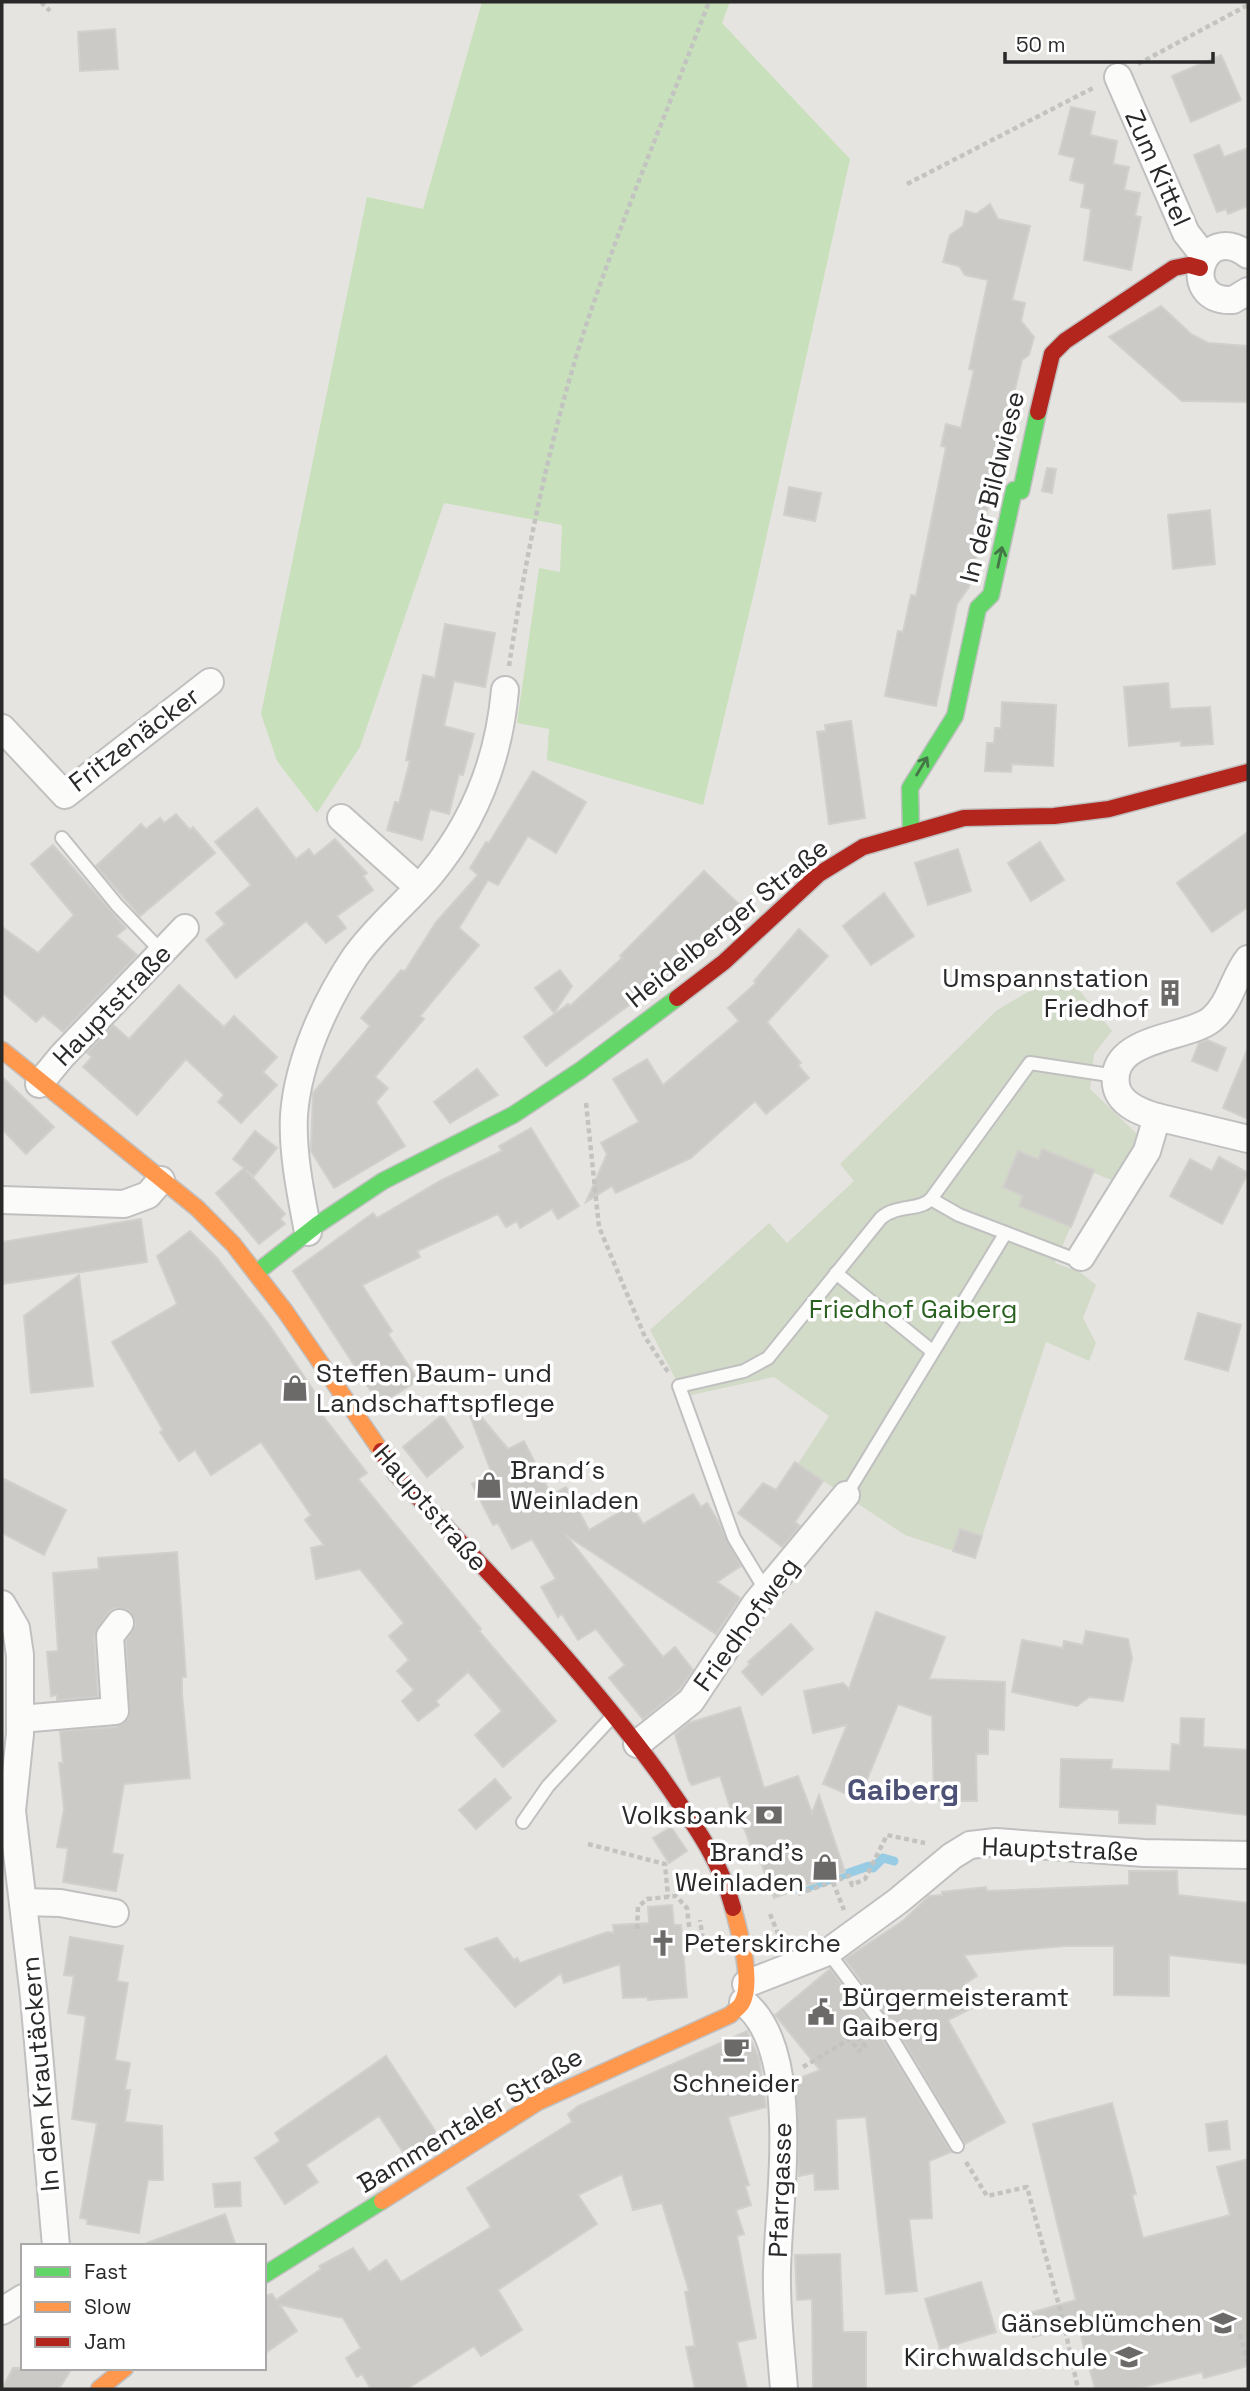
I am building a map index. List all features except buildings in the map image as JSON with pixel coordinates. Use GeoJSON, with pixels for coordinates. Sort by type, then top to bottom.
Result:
{"type":"FeatureCollection","features":[{"type":"Feature","properties":{"kind":"street","name":"Zum Kittel"},"geometry":{"type":"LineString","coordinates":[[1118,77],[1186,233],[1203,262],[1204,289],[1213,297],[1233,300],[1248,292]]}},
{"type":"Feature","properties":{"kind":"street"},"geometry":{"type":"LineString","coordinates":[[1203,262],[1213,249],[1230,245],[1248,255]]}},
{"type":"Feature","properties":{"kind":"street","name":"In der Bildwiese"},"geometry":{"type":"LineString","coordinates":[[911,831],[910,788],[955,716],[978,608],[991,596],[1014,490],[1021,491],[1046,368],[1052,354],[1065,341],[1174,268],[1203,262]]}},
{"type":"Feature","properties":{"kind":"street","name":"Fritzenäcker"},"geometry":{"type":"LineString","coordinates":[[2,728],[65,796],[210,682]]}},
{"type":"Feature","properties":{"kind":"street"},"geometry":{"type":"LineString","coordinates":[[307,1232],[294,1127],[295,1105],[309,1055],[326,1009],[355,957],[445,855],[484,785],[501,735],[505,690]]}},
{"type":"Feature","properties":{"kind":"street","name":"Heidelberger Straße"},"geometry":{"type":"LineString","coordinates":[[256,1272],[307,1232],[383,1181],[513,1115],[575,1074],[716,969],[832,864],[863,847],[911,831],[964,818],[1025,818],[1109,809],[1248,772]]}},
{"type":"Feature","properties":{"kind":"street"},"geometry":{"type":"LineString","coordinates":[[341,818],[418,887]]}},
{"type":"Feature","properties":{"kind":"street","name":"Hauptstraße"},"geometry":{"type":"LineString","coordinates":[[39,1084],[62,1056],[185,928]]}},
{"type":"Feature","properties":{"kind":"street"},"geometry":{"type":"LineString","coordinates":[[1248,958],[1219,1012],[1211,1021],[1145,1044],[1128,1056],[1116,1076],[1121,1097],[1136,1110],[1248,1139]]}},
{"type":"Feature","properties":{"kind":"street","name":"Hauptstraße"},"geometry":{"type":"LineString","coordinates":[[2,1051],[39,1084],[197,1208],[256,1272],[396,1474],[542,1632],[637,1744],[690,1816],[721,1872],[739,1932],[745,1993],[828,1952],[970,1845],[996,1842],[1144,1853],[1248,1855]]}},
{"type":"Feature","properties":{"kind":"street"},"geometry":{"type":"LineString","coordinates":[[1082,1257],[1147,1151],[1157,1117]]}},
{"type":"Feature","properties":{"kind":"street"},"geometry":{"type":"LineString","coordinates":[[2,1200],[124,1204],[142,1199],[162,1180]]}},
{"type":"Feature","properties":{"kind":"street","name":"Friedhofweg"},"geometry":{"type":"LineString","coordinates":[[637,1744],[697,1694],[766,1591],[846,1495]]}},
{"type":"Feature","properties":{"kind":"street","name":"In den Krautäckern"},"geometry":{"type":"LineString","coordinates":[[2,1604],[18,1638],[20,1719],[12,1811],[56,2244]]}},
{"type":"Feature","properties":{"kind":"street"},"geometry":{"type":"LineString","coordinates":[[20,1719],[115,1711],[110,1636],[120,1623]]}},
{"type":"Feature","properties":{"kind":"street"},"geometry":{"type":"LineString","coordinates":[[23,1902],[61,1903],[115,1913]]}},
{"type":"Feature","properties":{"kind":"street","name":"Bammentaler Straße"},"geometry":{"type":"LineString","coordinates":[[266,2274],[538,2102],[632,2057],[718,2022],[745,1993]]}},
{"type":"Feature","properties":{"kind":"street","name":"Pfarrgasse"},"geometry":{"type":"LineString","coordinates":[[745,1993],[770,2036],[782,2089],[777,2271],[784,2389]]}},
{"type":"Feature","properties":{"kind":"street"},"geometry":{"type":"LineString","coordinates":[[2,2311],[21,2299]]}},
{"type":"Feature","properties":{"kind":"lane"},"geometry":{"type":"LineString","coordinates":[[62,838],[117,905],[162,952]]}},
{"type":"Feature","properties":{"kind":"lane"},"geometry":{"type":"LineString","coordinates":[[766,1591],[734,1538],[679,1386],[738,1373],[765,1361],[886,1214],[900,1208],[926,1204],[931,1199],[1030,1063],[1116,1076]]}},
{"type":"Feature","properties":{"kind":"lane"},"geometry":{"type":"LineString","coordinates":[[931,1199],[959,1215],[1005,1234],[1071,1258],[1082,1257]]}},
{"type":"Feature","properties":{"kind":"lane"},"geometry":{"type":"LineString","coordinates":[[846,1495],[1005,1234]]}},
{"type":"Feature","properties":{"kind":"lane"},"geometry":{"type":"LineString","coordinates":[[836,1273],[932,1351]]}},
{"type":"Feature","properties":{"kind":"lane"},"geometry":{"type":"LineString","coordinates":[[523,1822],[548,1786],[613,1715]]}},
{"type":"Feature","properties":{"kind":"lane"},"geometry":{"type":"LineString","coordinates":[[828,1952],[887,2030],[957,2147]]}},
{"type":"Feature","properties":{"kind":"path"},"geometry":{"type":"LineString","coordinates":[[41,2],[50,11]]}},
{"type":"Feature","properties":{"kind":"path"},"geometry":{"type":"LineString","coordinates":[[505,690],[557,426],[595,301],[709,2]]}},
{"type":"Feature","properties":{"kind":"path"},"geometry":{"type":"LineString","coordinates":[[1118,77],[1247,4]]}},
{"type":"Feature","properties":{"kind":"path"},"geometry":{"type":"LineString","coordinates":[[907,184],[1090,90]]}},
{"type":"Feature","properties":{"kind":"path"},"geometry":{"type":"LineString","coordinates":[[575,1074],[585,1088],[599,1227],[645,1337],[679,1386]]}},
{"type":"Feature","properties":{"kind":"path"},"geometry":{"type":"LineString","coordinates":[[799,1894],[849,1876],[852,1885],[865,1879],[887,1835],[929,1844]]}},
{"type":"Feature","properties":{"kind":"path"},"geometry":{"type":"LineString","coordinates":[[588,1844],[665,1864],[668,1898]]}},
{"type":"Feature","properties":{"kind":"path"},"geometry":{"type":"LineString","coordinates":[[637,1929],[638,1907],[647,1899],[676,1896],[688,1908],[691,1942],[703,1940],[700,1915]]}},
{"type":"Feature","properties":{"kind":"path"},"geometry":{"type":"LineString","coordinates":[[768,1907],[782,1943],[789,1941]]}},
{"type":"Feature","properties":{"kind":"path"},"geometry":{"type":"LineString","coordinates":[[813,2063],[850,2039],[859,2051],[865,2046],[854,2034],[860,2029],[871,2042]]}},
{"type":"Feature","properties":{"kind":"path"},"geometry":{"type":"LineString","coordinates":[[969,2166],[987,2196],[1027,2188],[1063,2320],[1078,2389]]}},
{"type":"Feature","properties":{"kind":"path"},"geometry":{"type":"LineString","coordinates":[[1240,2334],[1248,2364]]}},
{"type":"Feature","properties":{"kind":"green space"},"geometry":{"type":"Polygon","coordinates":[[[482,2],[730,2],[722,23],[850,159],[753,597],[703,805],[547,760],[549,729],[517,723],[539,568],[560,572],[562,525],[444,503],[360,747],[317,813],[277,761],[261,714],[367,197],[423,209],[482,2]]]}},
{"type":"Feature","properties":{"kind":"green space","name":"Friedhof Gaiberg"},"geometry":{"type":"Polygon","coordinates":[[[1064,971],[1112,1031],[1094,1054],[1090,1089],[1136,1133],[1137,1142],[1116,1182],[1094,1173],[1055,1263],[1080,1272],[1096,1285],[1083,1318],[1096,1343],[1089,1361],[1046,1342],[975,1558],[905,1535],[798,1464],[829,1416],[774,1377],[691,1395],[687,1381],[677,1382],[650,1330],[769,1223],[787,1243],[854,1181],[840,1164],[997,1010],[1064,971]]]}},
{"type":"Feature","properties":{"kind":"waterway"},"geometry":{"type":"LineString","coordinates":[[873,1868],[883,1858],[894,1861]]}},
{"type":"Feature","properties":{"kind":"waterway"},"geometry":{"type":"LineString","coordinates":[[799,1890],[869,1866]]}},
{"type":"Feature","properties":{"kind":"traffic: fast"},"geometry":{"type":"LineString","coordinates":[[911,831],[910,788],[955,716],[978,608],[991,595],[1014,490],[1021,491],[1038,412]]}},
{"type":"Feature","properties":{"kind":"traffic: fast"},"geometry":{"type":"LineString","coordinates":[[256,1273],[317,1225],[383,1181],[513,1115],[581,1070],[677,998]]}},
{"type":"Feature","properties":{"kind":"traffic: fast"},"geometry":{"type":"LineString","coordinates":[[266,2274],[382,2201]]}},
{"type":"Feature","properties":{"kind":"traffic: slow"},"geometry":{"type":"LineString","coordinates":[[2,1050],[197,1208],[233,1244],[285,1311],[381,1451]]}},
{"type":"Feature","properties":{"kind":"traffic: slow"},"geometry":{"type":"LineString","coordinates":[[382,2201],[538,2102],[730,2015],[742,2003],[746,1982],[744,1956],[733,1908]]}},
{"type":"Feature","properties":{"kind":"traffic: slow"},"geometry":{"type":"LineString","coordinates":[[99,2389],[123,2370]]}},
{"type":"Feature","properties":{"kind":"traffic: jam"},"geometry":{"type":"LineString","coordinates":[[1038,412],[1052,354],[1065,341],[1174,268],[1189,265],[1200,268]]}},
{"type":"Feature","properties":{"kind":"traffic: jam"},"geometry":{"type":"LineString","coordinates":[[677,998],[724,962],[819,874],[863,847],[964,818],[1054,816],[1109,809],[1248,772]]}},
{"type":"Feature","properties":{"kind":"traffic: jam"},"geometry":{"type":"LineString","coordinates":[[381,1451],[396,1474],[534,1622],[632,1738],[684,1809],[703,1840],[720,1872],[733,1908]]}},
{"type":"Feature","properties":{"kind":"place","name":"Umspannstation Friedhof"},"geometry":{"type":"Point","coordinates":[1170,993]}},
{"type":"Feature","properties":{"kind":"place","name":"Steffen Baum- und Landschaftspflege"},"geometry":{"type":"Point","coordinates":[295,1388]}},
{"type":"Feature","properties":{"kind":"place","name":"Brand´s Weinladen"},"geometry":{"type":"Point","coordinates":[489,1485]}},
{"type":"Feature","properties":{"kind":"place","name":"Volksbank"},"geometry":{"type":"Point","coordinates":[769,1815]}},
{"type":"Feature","properties":{"kind":"place","name":"Brand's Weinladen"},"geometry":{"type":"Point","coordinates":[825,1867]}},
{"type":"Feature","properties":{"kind":"place","name":"Peterskirche"},"geometry":{"type":"Point","coordinates":[663,1943]}},
{"type":"Feature","properties":{"kind":"place","name":"Bürgermeisteramt Gaiberg"},"geometry":{"type":"Point","coordinates":[821,2012]}},
{"type":"Feature","properties":{"kind":"place","name":"Schneider"},"geometry":{"type":"Point","coordinates":[736,2049]}},
{"type":"Feature","properties":{"kind":"place","name":"Gänseblümchen"},"geometry":{"type":"Point","coordinates":[1223,2323]}},
{"type":"Feature","properties":{"kind":"place","name":"Kirchwaldschule"},"geometry":{"type":"Point","coordinates":[1129,2357]}},
{"type":"Feature","properties":{"kind":"district","name":"Gaiberg"},"geometry":{"type":"Point","coordinates":[903,1789]}}]}
